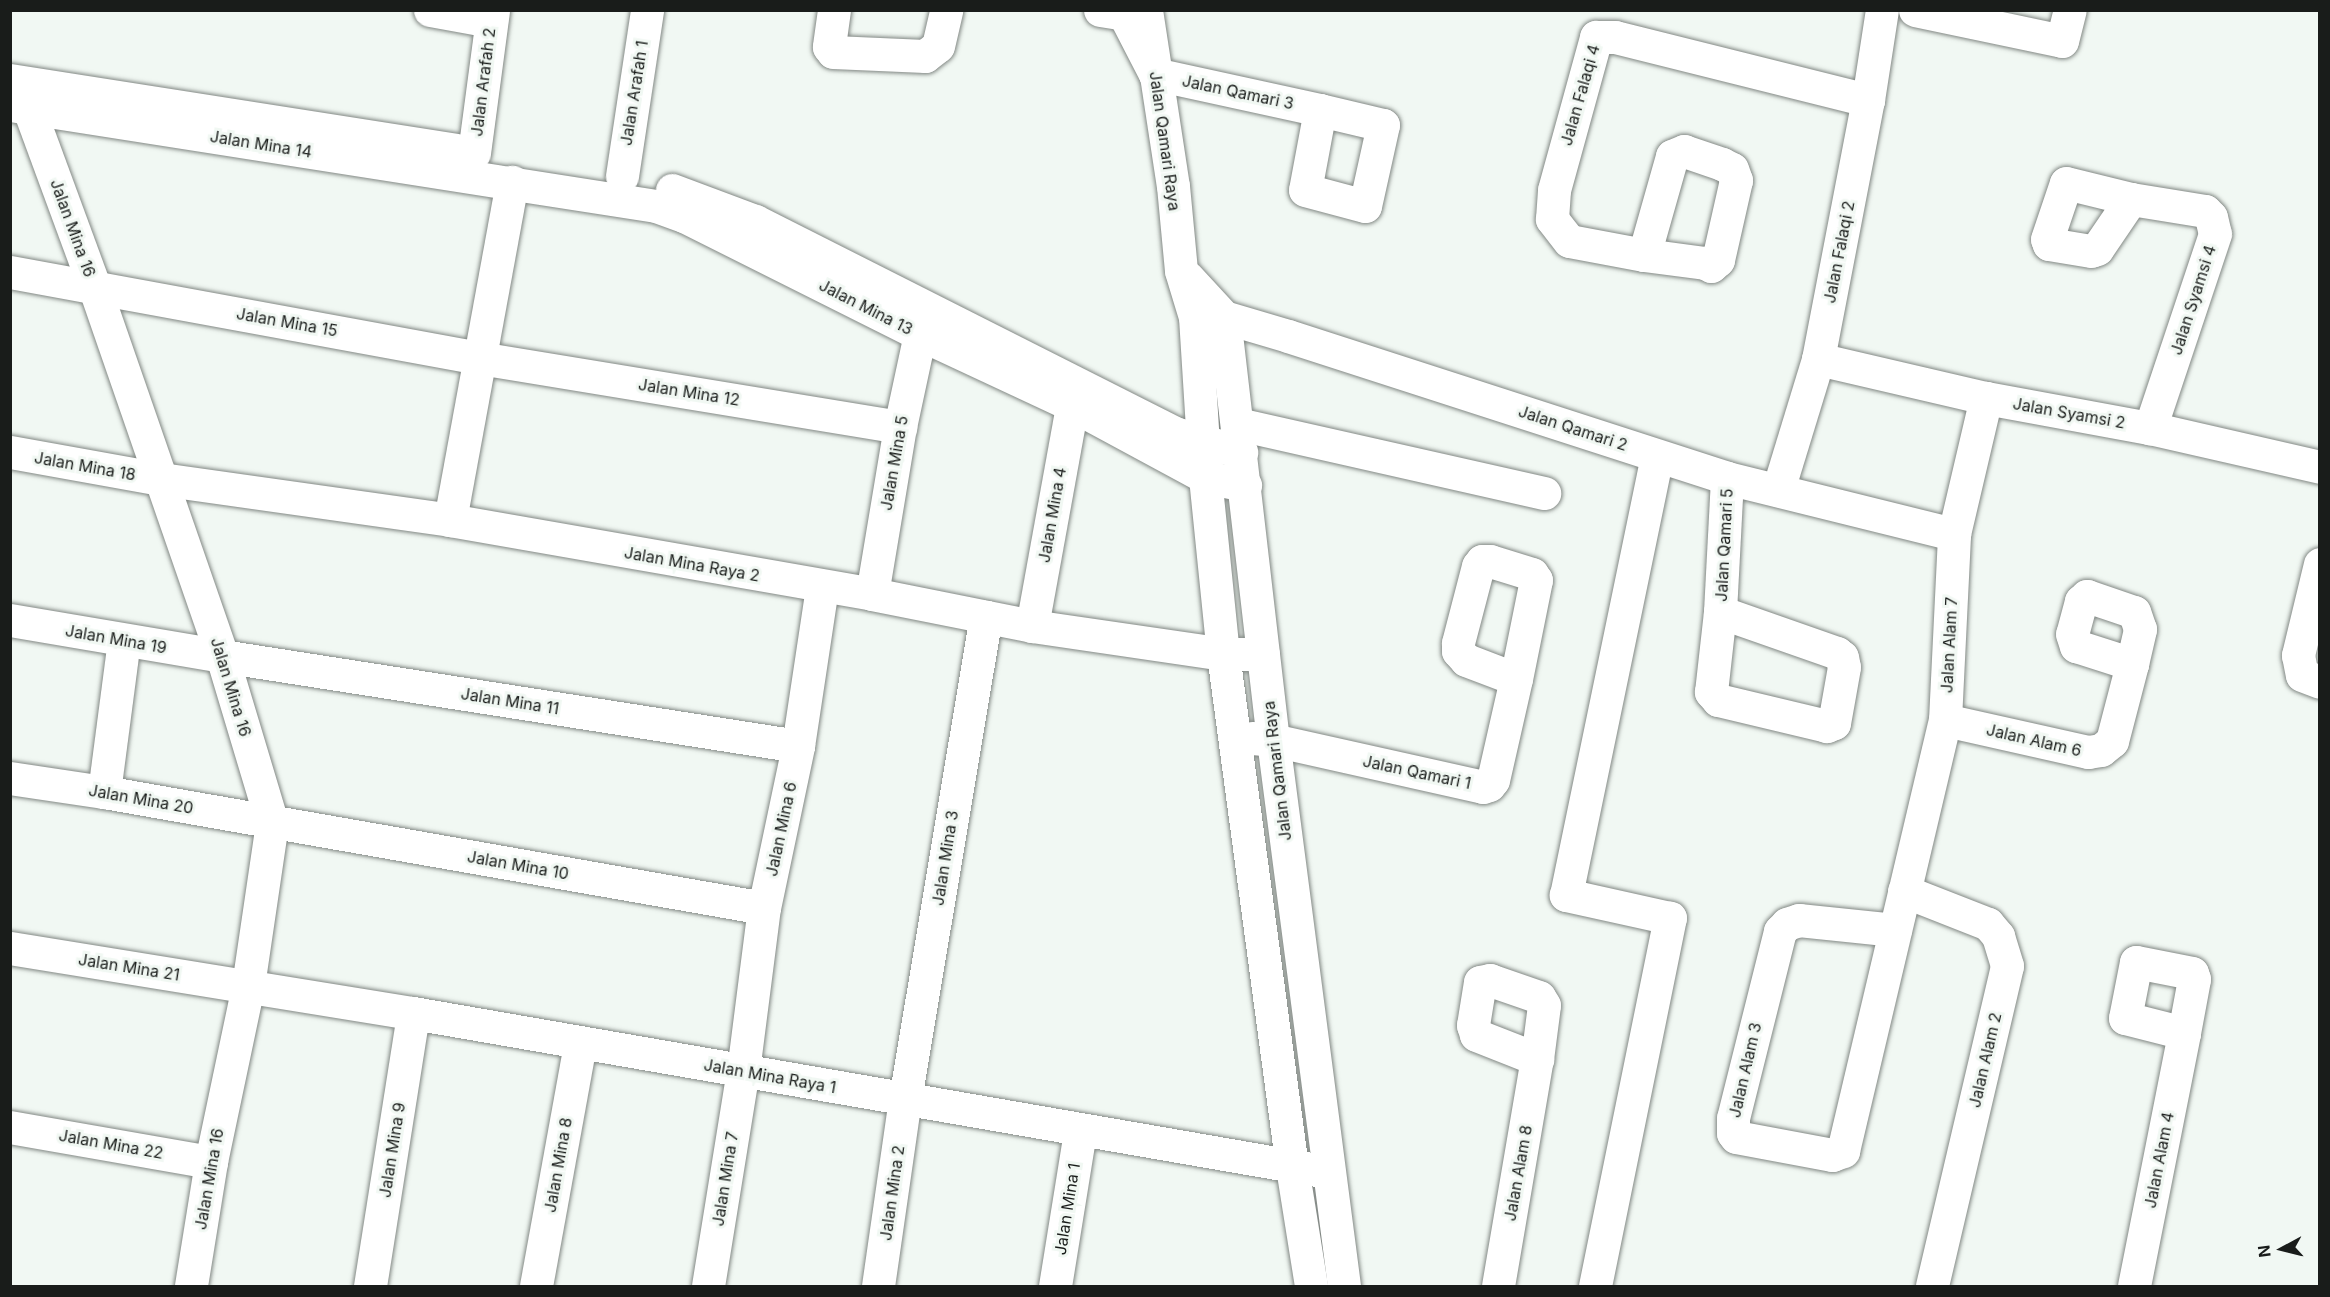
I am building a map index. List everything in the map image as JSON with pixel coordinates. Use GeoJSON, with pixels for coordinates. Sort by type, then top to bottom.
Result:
{"type":"FeatureCollection","features":[{"type":"Feature","properties":{"kind":"street"},"geometry":{"type":"LineString","coordinates":[[430,10],[492,16]]}},
{"type":"Feature","properties":{"kind":"street","name":"Jalan Arafah 1"},"geometry":{"type":"LineString","coordinates":[[622,176],[647,10]]}},
{"type":"Feature","properties":{"kind":"street"},"geometry":{"type":"LineString","coordinates":[[834,10],[830,47],[833,52],[926,57],[938,46],[946,10]]}},
{"type":"Feature","properties":{"kind":"street"},"geometry":{"type":"LineString","coordinates":[[1100,10],[1124,14],[1155,74]]}},
{"type":"Feature","properties":{"kind":"street","name":"Jalan Qamari Raya"},"geometry":{"type":"LineString","coordinates":[[1146,10],[1173,186],[1181,271],[1210,317],[1240,438],[1273,740],[1344,1287]]}},
{"type":"Feature","properties":{"kind":"street","name":"Jalan Falaqi 2"},"geometry":{"type":"LineString","coordinates":[[1778,490],[1818,359],[1868,100],[1882,10]]}},
{"type":"Feature","properties":{"kind":"street"},"geometry":{"type":"LineString","coordinates":[[1914,10],[2054,40],[2062,40],[2070,10]]}},
{"type":"Feature","properties":{"kind":"street","name":"Jalan Arafah 2"},"geometry":{"type":"LineString","coordinates":[[474,153],[492,16]]}},
{"type":"Feature","properties":{"kind":"street","name":"Jalan Falaqi 4"},"geometry":{"type":"LineString","coordinates":[[1644,255],[1569,241],[1552,219],[1560,166],[1596,37],[1615,38],[1868,100]]}},
{"type":"Feature","properties":{"kind":"street","name":"Jalan Qamari 3"},"geometry":{"type":"LineString","coordinates":[[1155,74],[1320,110]]}},
{"type":"Feature","properties":{"kind":"street"},"geometry":{"type":"LineString","coordinates":[[10,80],[622,176],[663,186],[755,220],[1174,433],[1204,443],[1240,438],[1544,493]]}},
{"type":"Feature","properties":{"kind":"street","name":"Jalan Mina 14"},"geometry":{"type":"LineString","coordinates":[[20,107],[512,182]]}},
{"type":"Feature","properties":{"kind":"street","name":"Jalan Mina 16"},"geometry":{"type":"LineString","coordinates":[[20,107],[94,286],[222,656],[272,823],[248,987],[211,1162],[190,1287]]}},
{"type":"Feature","properties":{"kind":"street"},"geometry":{"type":"LineString","coordinates":[[450,520],[512,182]]}},
{"type":"Feature","properties":{"kind":"street","name":"Jalan Mina 13"},"geometry":{"type":"LineString","coordinates":[[512,182],[622,199],[656,206],[684,216],[920,334],[1072,405],[1205,477],[1245,485]]}},
{"type":"Feature","properties":{"kind":"street","name":"Jalan Syamsi 4"},"geometry":{"type":"LineString","coordinates":[[2130,199],[2205,211],[2215,226],[2211,245],[2150,428]]}},
{"type":"Feature","properties":{"kind":"street","name":"Jalan Mina 15"},"geometry":{"type":"LineString","coordinates":[[10,272],[479,357]]}},
{"type":"Feature","properties":{"kind":"street"},"geometry":{"type":"LineString","coordinates":[[1210,317],[1204,443],[1205,477],[1223,654],[1292,1167],[1311,1287]]}},
{"type":"Feature","properties":{"kind":"street","name":"Jalan Qamari 2"},"geometry":{"type":"LineString","coordinates":[[1210,317],[1727,478],[1954,534]]}},
{"type":"Feature","properties":{"kind":"street","name":"Jalan Mina 5"},"geometry":{"type":"LineString","coordinates":[[872,594],[900,427],[920,334]]}},
{"type":"Feature","properties":{"kind":"street","name":"Jalan Mina 12"},"geometry":{"type":"LineString","coordinates":[[479,357],[900,427]]}},
{"type":"Feature","properties":{"kind":"street","name":"Jalan Syamsi 2"},"geometry":{"type":"LineString","coordinates":[[1818,359],[1986,398],[2150,428],[2319,467]]}},
{"type":"Feature","properties":{"kind":"street","name":"Jalan Alam 7"},"geometry":{"type":"LineString","coordinates":[[1904,891],[1945,720],[1954,534],[1986,398]]}},
{"type":"Feature","properties":{"kind":"street","name":"Jalan Mina 4"},"geometry":{"type":"LineString","coordinates":[[1032,626],[1072,405]]}},
{"type":"Feature","properties":{"kind":"street","name":"Jalan Mina 18"},"geometry":{"type":"LineString","coordinates":[[10,453],[160,479]]}},
{"type":"Feature","properties":{"kind":"street"},"geometry":{"type":"LineString","coordinates":[[1595,1287],[1670,918],[1566,896],[1657,456]]}},
{"type":"Feature","properties":{"kind":"street","name":"Jalan Qamari 5"},"geometry":{"type":"LineString","coordinates":[[1720,612],[1727,478]]}},
{"type":"Feature","properties":{"kind":"street","name":"Jalan Mina Raya 2"},"geometry":{"type":"LineString","coordinates":[[160,479],[450,520],[872,594],[1032,626],[1223,654],[1263,654]]}},
{"type":"Feature","properties":{"kind":"street"},"geometry":{"type":"LineString","coordinates":[[2319,564],[2314,614],[2298,655],[2302,675],[2319,682]]}},
{"type":"Feature","properties":{"kind":"street","name":"Jalan Mina 6"},"geometry":{"type":"LineString","coordinates":[[742,1071],[764,908],[798,746],[822,587]]}},
{"type":"Feature","properties":{"kind":"street","name":"Jalan Mina 3"},"geometry":{"type":"LineString","coordinates":[[905,1099],[986,617]]}},
{"type":"Feature","properties":{"kind":"street","name":"Jalan Mina 19"},"geometry":{"type":"LineString","coordinates":[[10,620],[222,656]]}},
{"type":"Feature","properties":{"kind":"street"},"geometry":{"type":"LineString","coordinates":[[104,792],[124,640]]}},
{"type":"Feature","properties":{"kind":"street","name":"Jalan Mina 11"},"geometry":{"type":"LineString","coordinates":[[222,656],[798,746]]}},
{"type":"Feature","properties":{"kind":"street","name":"Jalan Alam 6"},"geometry":{"type":"LineString","coordinates":[[1945,720],[2088,752],[2101,750],[2112,741],[2132,664]]}},
{"type":"Feature","properties":{"kind":"street","name":"Jalan Qamari 1"},"geometry":{"type":"LineString","coordinates":[[1234,736],[1273,740],[1483,787],[1494,780],[1516,679]]}},
{"type":"Feature","properties":{"kind":"street","name":"Jalan Mina 20"},"geometry":{"type":"LineString","coordinates":[[10,778],[104,792],[272,823]]}},
{"type":"Feature","properties":{"kind":"street","name":"Jalan Mina 10"},"geometry":{"type":"LineString","coordinates":[[272,823],[764,908]]}},
{"type":"Feature","properties":{"kind":"street","name":"Jalan Alam 3"},"geometry":{"type":"LineString","coordinates":[[1895,930],[1799,920],[1787,924],[1780,931],[1733,1118],[1733,1133],[1736,1137],[1832,1155],[1843,1151],[1895,930],[1904,891]]}},
{"type":"Feature","properties":{"kind":"street","name":"Jalan Alam 2"},"geometry":{"type":"LineString","coordinates":[[1904,891],[1988,924],[2001,943],[2007,966],[1932,1287]]}},
{"type":"Feature","properties":{"kind":"street","name":"Jalan Mina 21"},"geometry":{"type":"LineString","coordinates":[[10,948],[248,987]]}},
{"type":"Feature","properties":{"kind":"street","name":"Jalan Mina Raya 1"},"geometry":{"type":"LineString","coordinates":[[248,987],[413,1013],[1080,1131],[1328,1172]]}},
{"type":"Feature","properties":{"kind":"street","name":"Jalan Mina 9"},"geometry":{"type":"LineString","coordinates":[[370,1287],[413,1013]]}},
{"type":"Feature","properties":{"kind":"street","name":"Jalan Alam 4"},"geometry":{"type":"LineString","coordinates":[[2134,1287],[2184,1032]]}},
{"type":"Feature","properties":{"kind":"street","name":"Jalan Mina 8"},"geometry":{"type":"LineString","coordinates":[[536,1287],[580,1043]]}},
{"type":"Feature","properties":{"kind":"street","name":"Jalan Alam 8"},"geometry":{"type":"LineString","coordinates":[[1498,1287],[1537,1059]]}},
{"type":"Feature","properties":{"kind":"street","name":"Jalan Mina 7"},"geometry":{"type":"LineString","coordinates":[[708,1287],[742,1071]]}},
{"type":"Feature","properties":{"kind":"street","name":"Jalan Mina 2"},"geometry":{"type":"LineString","coordinates":[[878,1287],[905,1099]]}},
{"type":"Feature","properties":{"kind":"street","name":"Jalan Mina 22"},"geometry":{"type":"LineString","coordinates":[[10,1127],[211,1162]]}},
{"type":"Feature","properties":{"kind":"street","name":"Jalan Mina 1"},"geometry":{"type":"LineString","coordinates":[[1055,1287],[1080,1131]]}}]}
